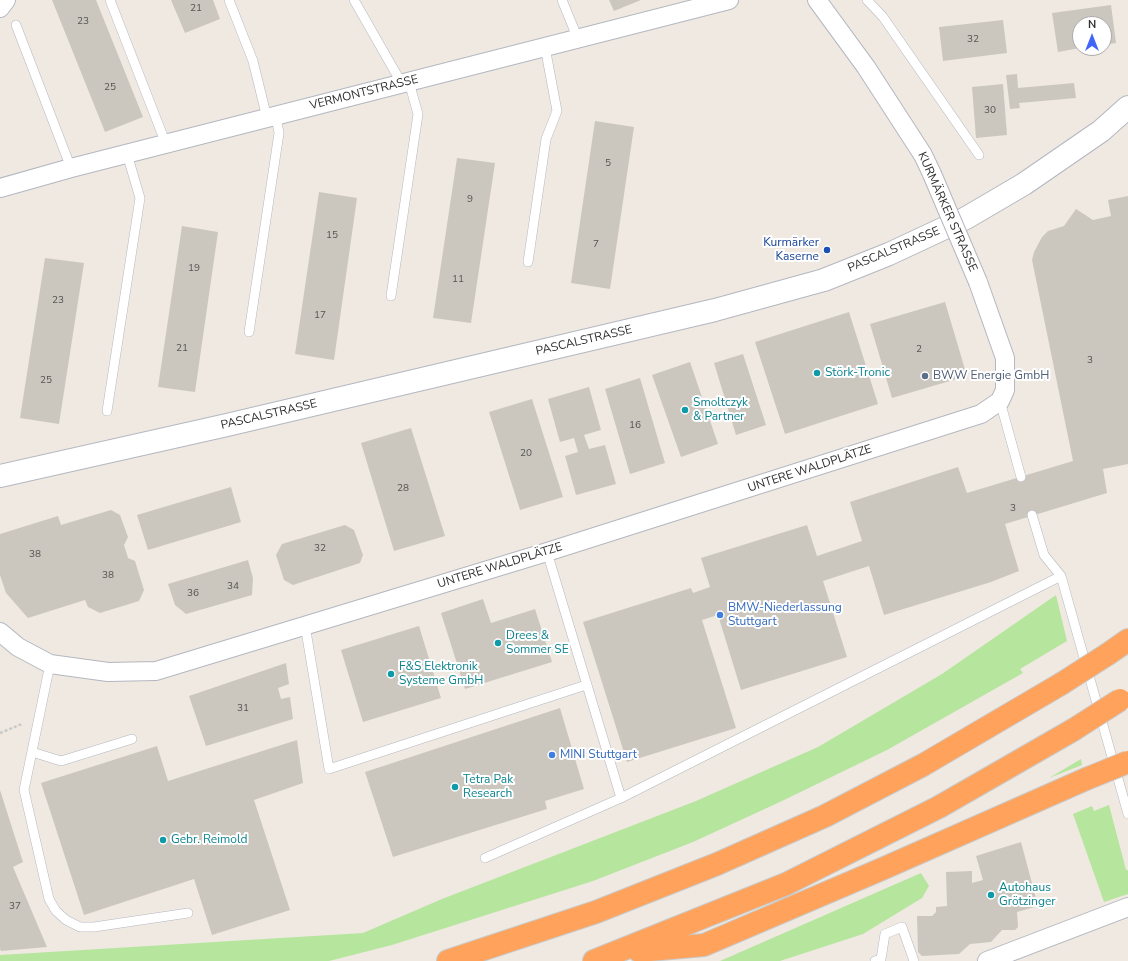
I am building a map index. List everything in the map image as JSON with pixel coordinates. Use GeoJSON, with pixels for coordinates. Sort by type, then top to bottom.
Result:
{"type":"FeatureCollection","features":[{"type":"Feature","properties":{"kind":"highway"},"geometry":{"type":"LineString","coordinates":[[448,961],[596,912],[717,864],[818,819],[923,765],[1061,684],[1128,640]]}},
{"type":"Feature","properties":{"kind":"highway"},"geometry":{"type":"LineString","coordinates":[[594,961],[786,884],[938,807],[1073,730],[1124,698]]}},
{"type":"Feature","properties":{"kind":"highway"},"geometry":{"type":"LineString","coordinates":[[616,953],[704,945],[1128,762]]}},
{"type":"Feature","properties":{"kind":"street"},"geometry":{"type":"LineString","coordinates":[[0,8],[6,0]]}},
{"type":"Feature","properties":{"kind":"street","name":"VERMONTSTRASSE"},"geometry":{"type":"LineString","coordinates":[[0,188],[71,168],[729,0]]}},
{"type":"Feature","properties":{"kind":"street","name":"KURMÄRKER STRASSE"},"geometry":{"type":"LineString","coordinates":[[817,0],[866,67],[923,155],[932,174],[978,282],[1005,358],[1005,390],[1000,401]]}},
{"type":"Feature","properties":{"kind":"street","name":"PASCALSTRASSE"},"geometry":{"type":"LineString","coordinates":[[0,476],[227,425],[715,310],[824,280],[890,254],[966,218],[1024,184],[1101,131],[1128,107]]}},
{"type":"Feature","properties":{"kind":"street","name":"UNTERE WALDPLÄTZE"},"geometry":{"type":"LineString","coordinates":[[0,632],[18,647],[50,664],[108,672],[156,671],[546,552],[981,414],[1000,401]]}},
{"type":"Feature","properties":{"kind":"street"},"geometry":{"type":"LineString","coordinates":[[987,961],[1126,908]]}},
{"type":"Feature","properties":{"kind":"lane"},"geometry":{"type":"LineString","coordinates":[[110,0],[166,144]]}},
{"type":"Feature","properties":{"kind":"lane"},"geometry":{"type":"LineString","coordinates":[[229,0],[253,61],[271,117],[280,133],[249,332]]}},
{"type":"Feature","properties":{"kind":"lane"},"geometry":{"type":"LineString","coordinates":[[354,0],[406,83],[418,114],[391,296]]}},
{"type":"Feature","properties":{"kind":"lane"},"geometry":{"type":"LineString","coordinates":[[562,0],[578,39]]}},
{"type":"Feature","properties":{"kind":"lane"},"geometry":{"type":"LineString","coordinates":[[867,0],[883,17],[979,155]]}},
{"type":"Feature","properties":{"kind":"lane"},"geometry":{"type":"LineString","coordinates":[[16,25],[71,168]]}},
{"type":"Feature","properties":{"kind":"lane"},"geometry":{"type":"LineString","coordinates":[[528,262],[546,139],[557,111],[545,47]]}},
{"type":"Feature","properties":{"kind":"lane"},"geometry":{"type":"LineString","coordinates":[[107,411],[140,198],[127,154]]}},
{"type":"Feature","properties":{"kind":"lane"},"geometry":{"type":"LineString","coordinates":[[1000,401],[1021,476]]}},
{"type":"Feature","properties":{"kind":"lane"},"geometry":{"type":"LineString","coordinates":[[1032,515],[1044,554],[1061,576],[1128,814]]}},
{"type":"Feature","properties":{"kind":"lane"},"geometry":{"type":"LineString","coordinates":[[546,552],[621,798]]}},
{"type":"Feature","properties":{"kind":"lane"},"geometry":{"type":"LineString","coordinates":[[484,858],[621,798],[1061,576]]}},
{"type":"Feature","properties":{"kind":"lane"},"geometry":{"type":"LineString","coordinates":[[305,625],[328,769],[586,685]]}},
{"type":"Feature","properties":{"kind":"lane"},"geometry":{"type":"LineString","coordinates":[[50,664],[32,752],[25,778],[25,801],[48,899],[56,911],[66,920],[80,927],[94,927],[188,913]]}},
{"type":"Feature","properties":{"kind":"lane"},"geometry":{"type":"LineString","coordinates":[[32,752],[62,761],[132,739]]}},
{"type":"Feature","properties":{"kind":"lane"},"geometry":{"type":"LineString","coordinates":[[876,961],[881,959],[885,934],[902,927],[914,961]]}},
{"type":"Feature","properties":{"kind":"green space"},"geometry":{"type":"Polygon","coordinates":[[[1056,595],[1067,641],[1020,669],[1023,673],[887,750],[782,801],[693,842],[593,881],[392,945],[329,961],[0,961],[0,955],[363,933],[442,899],[696,801],[818,747],[942,674],[1056,595]]]}},
{"type":"Feature","properties":{"kind":"green space"},"geometry":{"type":"Polygon","coordinates":[[[1081,759],[1082,765],[1049,778],[1081,759]]]}},
{"type":"Feature","properties":{"kind":"green space"},"geometry":{"type":"Polygon","coordinates":[[[1109,805],[1126,870],[1128,870],[1128,894],[1104,902],[1073,814],[1092,806],[1094,811],[1109,805]]]}},
{"type":"Feature","properties":{"kind":"green space"},"geometry":{"type":"Polygon","coordinates":[[[921,873],[929,886],[922,898],[863,934],[780,961],[720,961],[921,873]]]}},
{"type":"Feature","properties":{"kind":"building"},"geometry":{"type":"Polygon","coordinates":[[[52,0],[96,0],[143,117],[105,132],[52,0]]]}},
{"type":"Feature","properties":{"kind":"building"},"geometry":{"type":"Polygon","coordinates":[[[171,0],[213,0],[220,19],[185,33],[171,0]]]}},
{"type":"Feature","properties":{"kind":"building"},"geometry":{"type":"Polygon","coordinates":[[[609,0],[641,0],[614,11],[609,0]]]}},
{"type":"Feature","properties":{"kind":"building"},"geometry":{"type":"Polygon","coordinates":[[[1111,5],[1116,43],[1112,44],[1112,16],[1072,16],[1072,49],[1058,52],[1052,13],[1111,5]]]}},
{"type":"Feature","properties":{"kind":"building"},"geometry":{"type":"Polygon","coordinates":[[[1003,20],[1007,53],[943,61],[939,27],[1003,20]]]}},
{"type":"Feature","properties":{"kind":"building"},"geometry":{"type":"Polygon","coordinates":[[[1017,74],[1018,88],[1074,83],[1076,98],[1019,103],[1020,108],[1010,109],[1006,75],[1017,74]]]}},
{"type":"Feature","properties":{"kind":"building"},"geometry":{"type":"Polygon","coordinates":[[[1003,84],[1007,135],[976,138],[972,87],[1003,84]]]}},
{"type":"Feature","properties":{"kind":"building"},"geometry":{"type":"Polygon","coordinates":[[[595,121],[634,127],[610,289],[571,283],[595,121]]]}},
{"type":"Feature","properties":{"kind":"building"},"geometry":{"type":"Polygon","coordinates":[[[457,158],[495,163],[471,323],[433,318],[457,158]]]}},
{"type":"Feature","properties":{"kind":"building"},"geometry":{"type":"Polygon","coordinates":[[[319,192],[357,198],[334,360],[295,354],[319,192]]]}},
{"type":"Feature","properties":{"kind":"building","name":"BMW-Niederlassung Stuttgart"},"geometry":{"type":"Polygon","coordinates":[[[1128,196],[1128,464],[1103,469],[1107,493],[1005,524],[1019,571],[991,582],[884,615],[869,566],[823,581],[847,657],[741,690],[718,615],[702,620],[736,728],[627,762],[583,622],[691,588],[693,593],[710,587],[701,558],[807,525],[817,556],[862,541],[850,502],[958,467],[967,493],[1073,461],[1032,260],[1034,252],[1042,237],[1048,231],[1064,226],[1076,209],[1093,220],[1111,216],[1108,200],[1128,196]]]}},
{"type":"Feature","properties":{"kind":"building"},"geometry":{"type":"Polygon","coordinates":[[[182,226],[218,232],[195,392],[158,387],[182,226]]]}},
{"type":"Feature","properties":{"kind":"building"},"geometry":{"type":"Polygon","coordinates":[[[45,258],[84,263],[59,424],[20,418],[45,258]]]}},
{"type":"Feature","properties":{"kind":"building"},"geometry":{"type":"Polygon","coordinates":[[[945,302],[967,376],[892,398],[870,324],[945,302]]]}},
{"type":"Feature","properties":{"kind":"building","name":"Störk-Tronic"},"geometry":{"type":"Polygon","coordinates":[[[849,312],[878,404],[785,434],[755,342],[849,312]]]}},
{"type":"Feature","properties":{"kind":"building"},"geometry":{"type":"Polygon","coordinates":[[[743,354],[766,425],[736,435],[714,363],[743,354]]]}},
{"type":"Feature","properties":{"kind":"building","name":"Smoltczyk & Partner"},"geometry":{"type":"Polygon","coordinates":[[[690,362],[718,444],[681,457],[652,375],[690,362]]]}},
{"type":"Feature","properties":{"kind":"building"},"geometry":{"type":"Polygon","coordinates":[[[640,378],[665,463],[630,474],[605,389],[640,378]]]}},
{"type":"Feature","properties":{"kind":"building"},"geometry":{"type":"Polygon","coordinates":[[[589,387],[601,430],[584,435],[589,449],[605,445],[616,484],[576,495],[565,456],[578,452],[574,438],[560,442],[548,399],[589,387]]]}},
{"type":"Feature","properties":{"kind":"building"},"geometry":{"type":"Polygon","coordinates":[[[532,399],[563,497],[520,510],[489,412],[532,399]]]}},
{"type":"Feature","properties":{"kind":"building"},"geometry":{"type":"Polygon","coordinates":[[[411,428],[445,536],[394,551],[361,443],[411,428]]]}},
{"type":"Feature","properties":{"kind":"building"},"geometry":{"type":"Polygon","coordinates":[[[231,487],[241,522],[148,550],[137,515],[231,487]]]}},
{"type":"Feature","properties":{"kind":"building"},"geometry":{"type":"Polygon","coordinates":[[[111,510],[120,515],[128,537],[124,545],[128,558],[135,561],[144,590],[139,601],[100,613],[88,607],[85,600],[28,618],[6,593],[0,575],[0,534],[58,516],[61,525],[111,510]]]}},
{"type":"Feature","properties":{"kind":"building"},"geometry":{"type":"Polygon","coordinates":[[[345,525],[354,530],[363,555],[360,563],[293,585],[284,580],[276,555],[282,544],[345,525]]]}},
{"type":"Feature","properties":{"kind":"building"},"geometry":{"type":"Polygon","coordinates":[[[248,560],[253,578],[252,595],[186,614],[175,605],[168,584],[248,560]]]}},
{"type":"Feature","properties":{"kind":"building","name":"Drees & Sommer SE"},"geometry":{"type":"Polygon","coordinates":[[[483,599],[491,623],[535,609],[552,662],[465,689],[441,613],[483,599]]]}},
{"type":"Feature","properties":{"kind":"building","name":"F&S Elektronik Systeme GmbH"},"geometry":{"type":"Polygon","coordinates":[[[419,626],[441,698],[363,722],[341,650],[419,626]]]}},
{"type":"Feature","properties":{"kind":"building"},"geometry":{"type":"Polygon","coordinates":[[[286,663],[289,684],[278,688],[281,699],[290,697],[293,719],[206,746],[189,696],[286,663]]]}},
{"type":"Feature","properties":{"kind":"building","name":"Tetra Pak Research"},"geometry":{"type":"Polygon","coordinates":[[[560,708],[584,789],[545,801],[547,809],[393,857],[365,772],[560,708]]]}},
{"type":"Feature","properties":{"kind":"building","name":"Gebr. Reimold"},"geometry":{"type":"Polygon","coordinates":[[[297,740],[303,783],[254,800],[290,910],[212,935],[194,879],[84,915],[41,783],[157,746],[168,781],[297,740]]]}},
{"type":"Feature","properties":{"kind":"building"},"geometry":{"type":"Polygon","coordinates":[[[0,790],[23,862],[13,867],[47,947],[1,951],[0,949],[0,790]]]}},
{"type":"Feature","properties":{"kind":"building","name":"Autohaus Grötzinger"},"geometry":{"type":"Polygon","coordinates":[[[1021,842],[1038,906],[1017,912],[1018,927],[1015,930],[1002,930],[991,942],[970,944],[959,954],[922,956],[918,952],[917,916],[932,916],[936,912],[936,907],[947,906],[946,872],[972,871],[972,883],[983,880],[976,856],[1021,842]]]}},
{"type":"Feature","properties":{"kind":"place","name":"Kurmärker Kaserne"},"geometry":{"type":"Point","coordinates":[827,250]}},
{"type":"Feature","properties":{"kind":"place","name":"Störk-Tronic"},"geometry":{"type":"Point","coordinates":[817,373]}},
{"type":"Feature","properties":{"kind":"place","name":"BWW Energie GmbH"},"geometry":{"type":"Point","coordinates":[925,376]}},
{"type":"Feature","properties":{"kind":"place","name":"Smoltczyk & Partner"},"geometry":{"type":"Point","coordinates":[685,410]}},
{"type":"Feature","properties":{"kind":"place","name":"BMW-Niederlassung Stuttgart"},"geometry":{"type":"Point","coordinates":[720,615]}},
{"type":"Feature","properties":{"kind":"place","name":"Drees & Sommer SE"},"geometry":{"type":"Point","coordinates":[498,643]}},
{"type":"Feature","properties":{"kind":"place","name":"F&S Elektronik Systeme GmbH"},"geometry":{"type":"Point","coordinates":[391,674]}},
{"type":"Feature","properties":{"kind":"place","name":"MINI Stuttgart"},"geometry":{"type":"Point","coordinates":[552,755]}},
{"type":"Feature","properties":{"kind":"place","name":"Tetra Pak Research"},"geometry":{"type":"Point","coordinates":[455,787]}},
{"type":"Feature","properties":{"kind":"place","name":"Gebr. Reimold"},"geometry":{"type":"Point","coordinates":[163,840]}},
{"type":"Feature","properties":{"kind":"place","name":"Autohaus Grötzinger"},"geometry":{"type":"Point","coordinates":[991,895]}}]}
